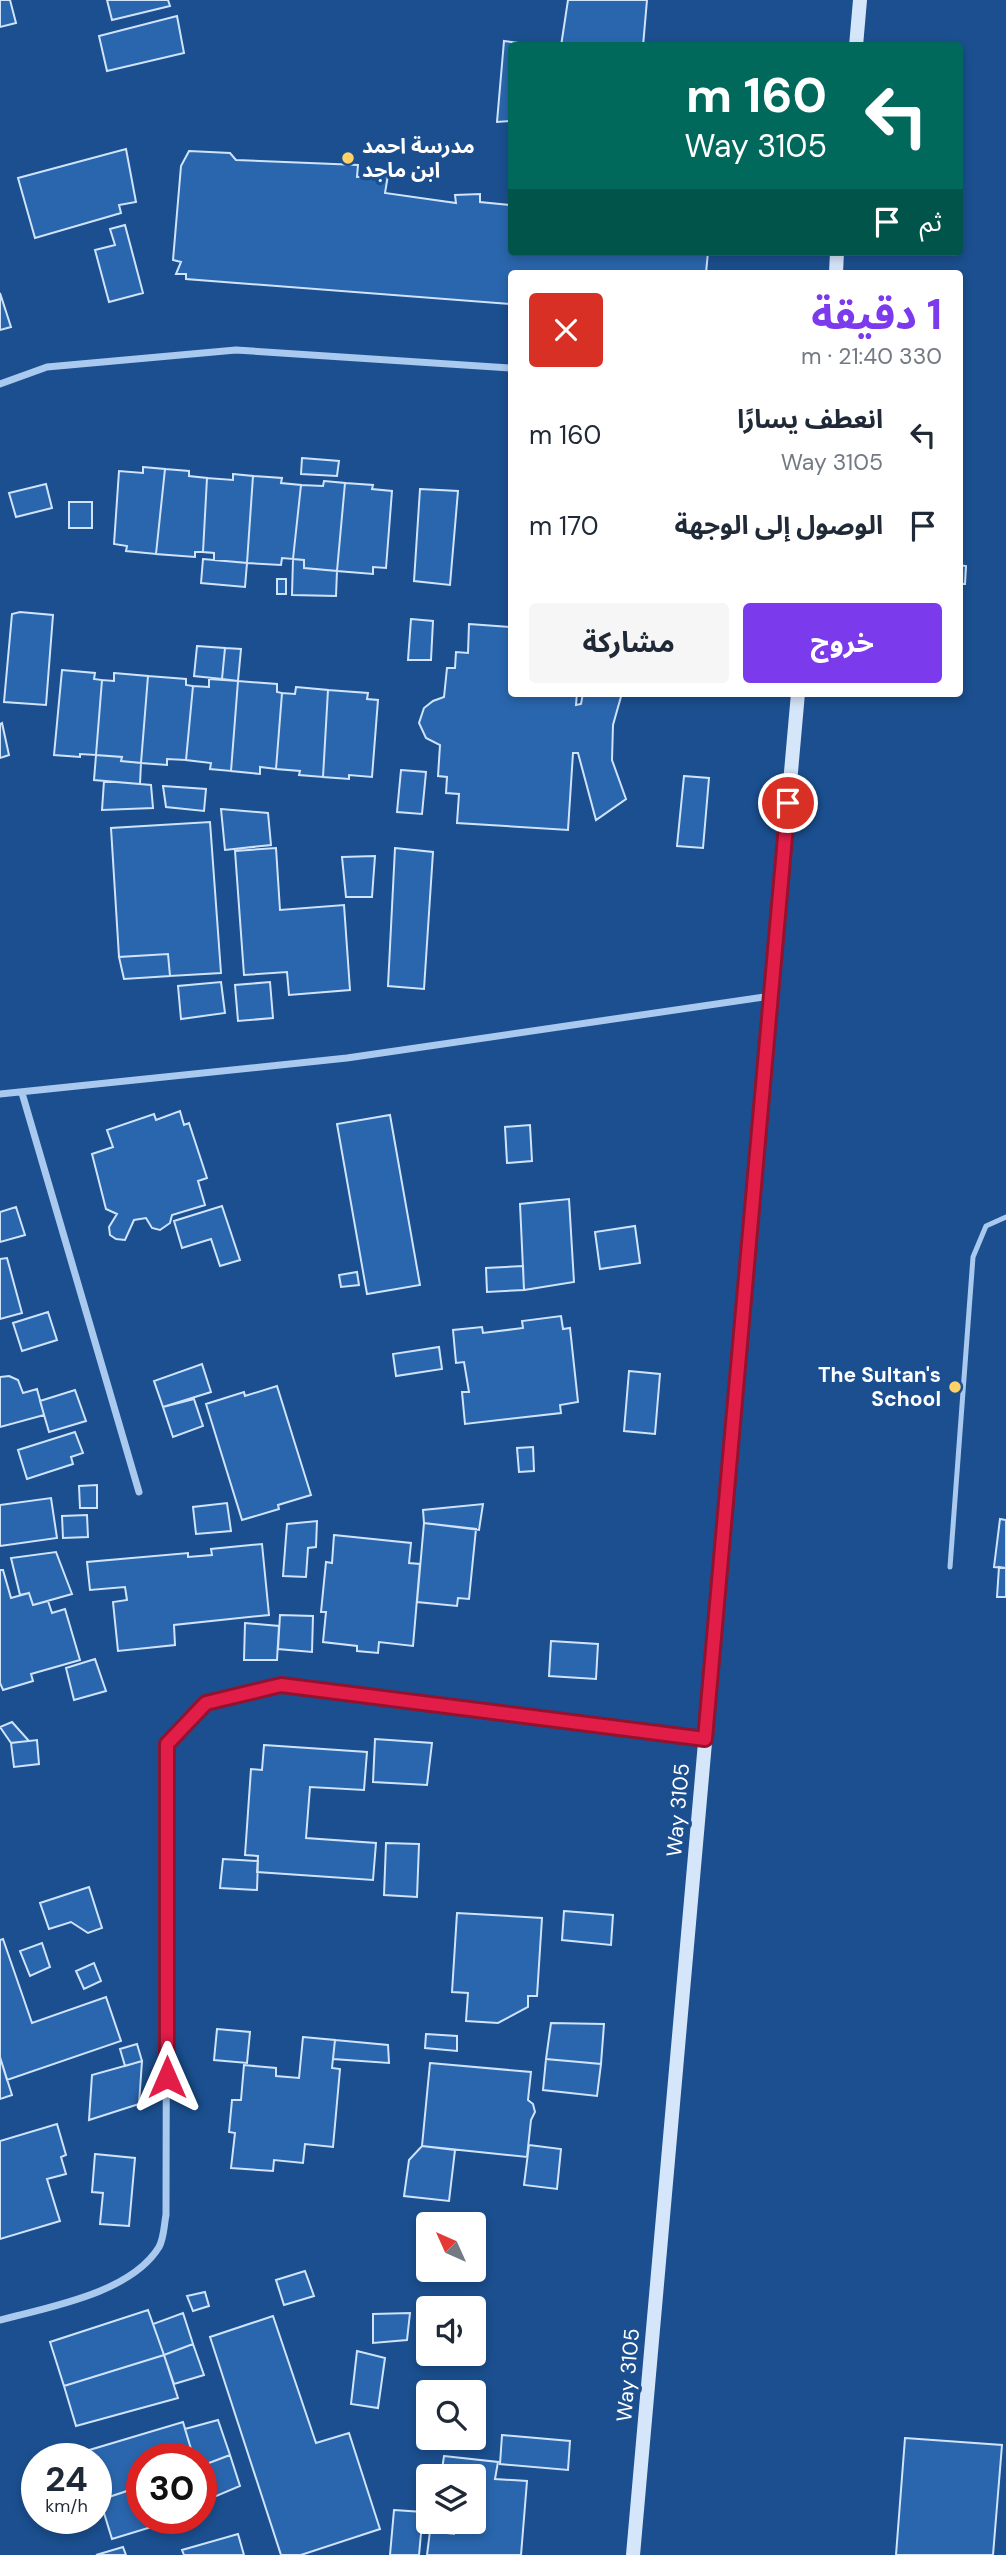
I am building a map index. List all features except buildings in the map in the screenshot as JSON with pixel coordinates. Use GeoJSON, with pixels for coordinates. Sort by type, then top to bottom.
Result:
{"type":"FeatureCollection","features":[{"type":"Feature","properties":{"kind":"street"},"geometry":{"type":"LineString","coordinates":[[856,42],[860,0]]}},
{"type":"Feature","properties":{"kind":"street"},"geometry":{"type":"LineString","coordinates":[[0,384],[47,368],[236,350],[508,368]]}},
{"type":"Feature","properties":{"kind":"street","name":"Way 3105"},"geometry":{"type":"LineString","coordinates":[[633,2555],[798,697]]}},
{"type":"Feature","properties":{"kind":"street"},"geometry":{"type":"LineString","coordinates":[[0,1094],[347,1058],[771,996]]}},
{"type":"Feature","properties":{"kind":"street"},"geometry":{"type":"LineString","coordinates":[[22,1093],[139,1492]]}},
{"type":"Feature","properties":{"kind":"street"},"geometry":{"type":"LineString","coordinates":[[0,2320],[90,2296],[142,2268],[160,2245],[166,2215],[167,1744],[206,1703],[281,1685],[705,1739]]}},
{"type":"Feature","properties":{"kind":"lane"},"geometry":{"type":"LineString","coordinates":[[950,1567],[973,1257],[986,1226],[1006,1217]]}},
{"type":"Feature","properties":{"kind":"place","name":"مدرسة احمد ابن ماجد"},"geometry":{"type":"Point","coordinates":[348,158]}},
{"type":"Feature","properties":{"kind":"place","name":"The Sultan's School"},"geometry":{"type":"Point","coordinates":[955,1387]}},
{"type":"Feature","properties":{"kind":"route"},"geometry":{"type":"LineString","coordinates":[[167,2077],[167,1744],[206,1703],[281,1685],[705,1739],[788,803]]}}]}
